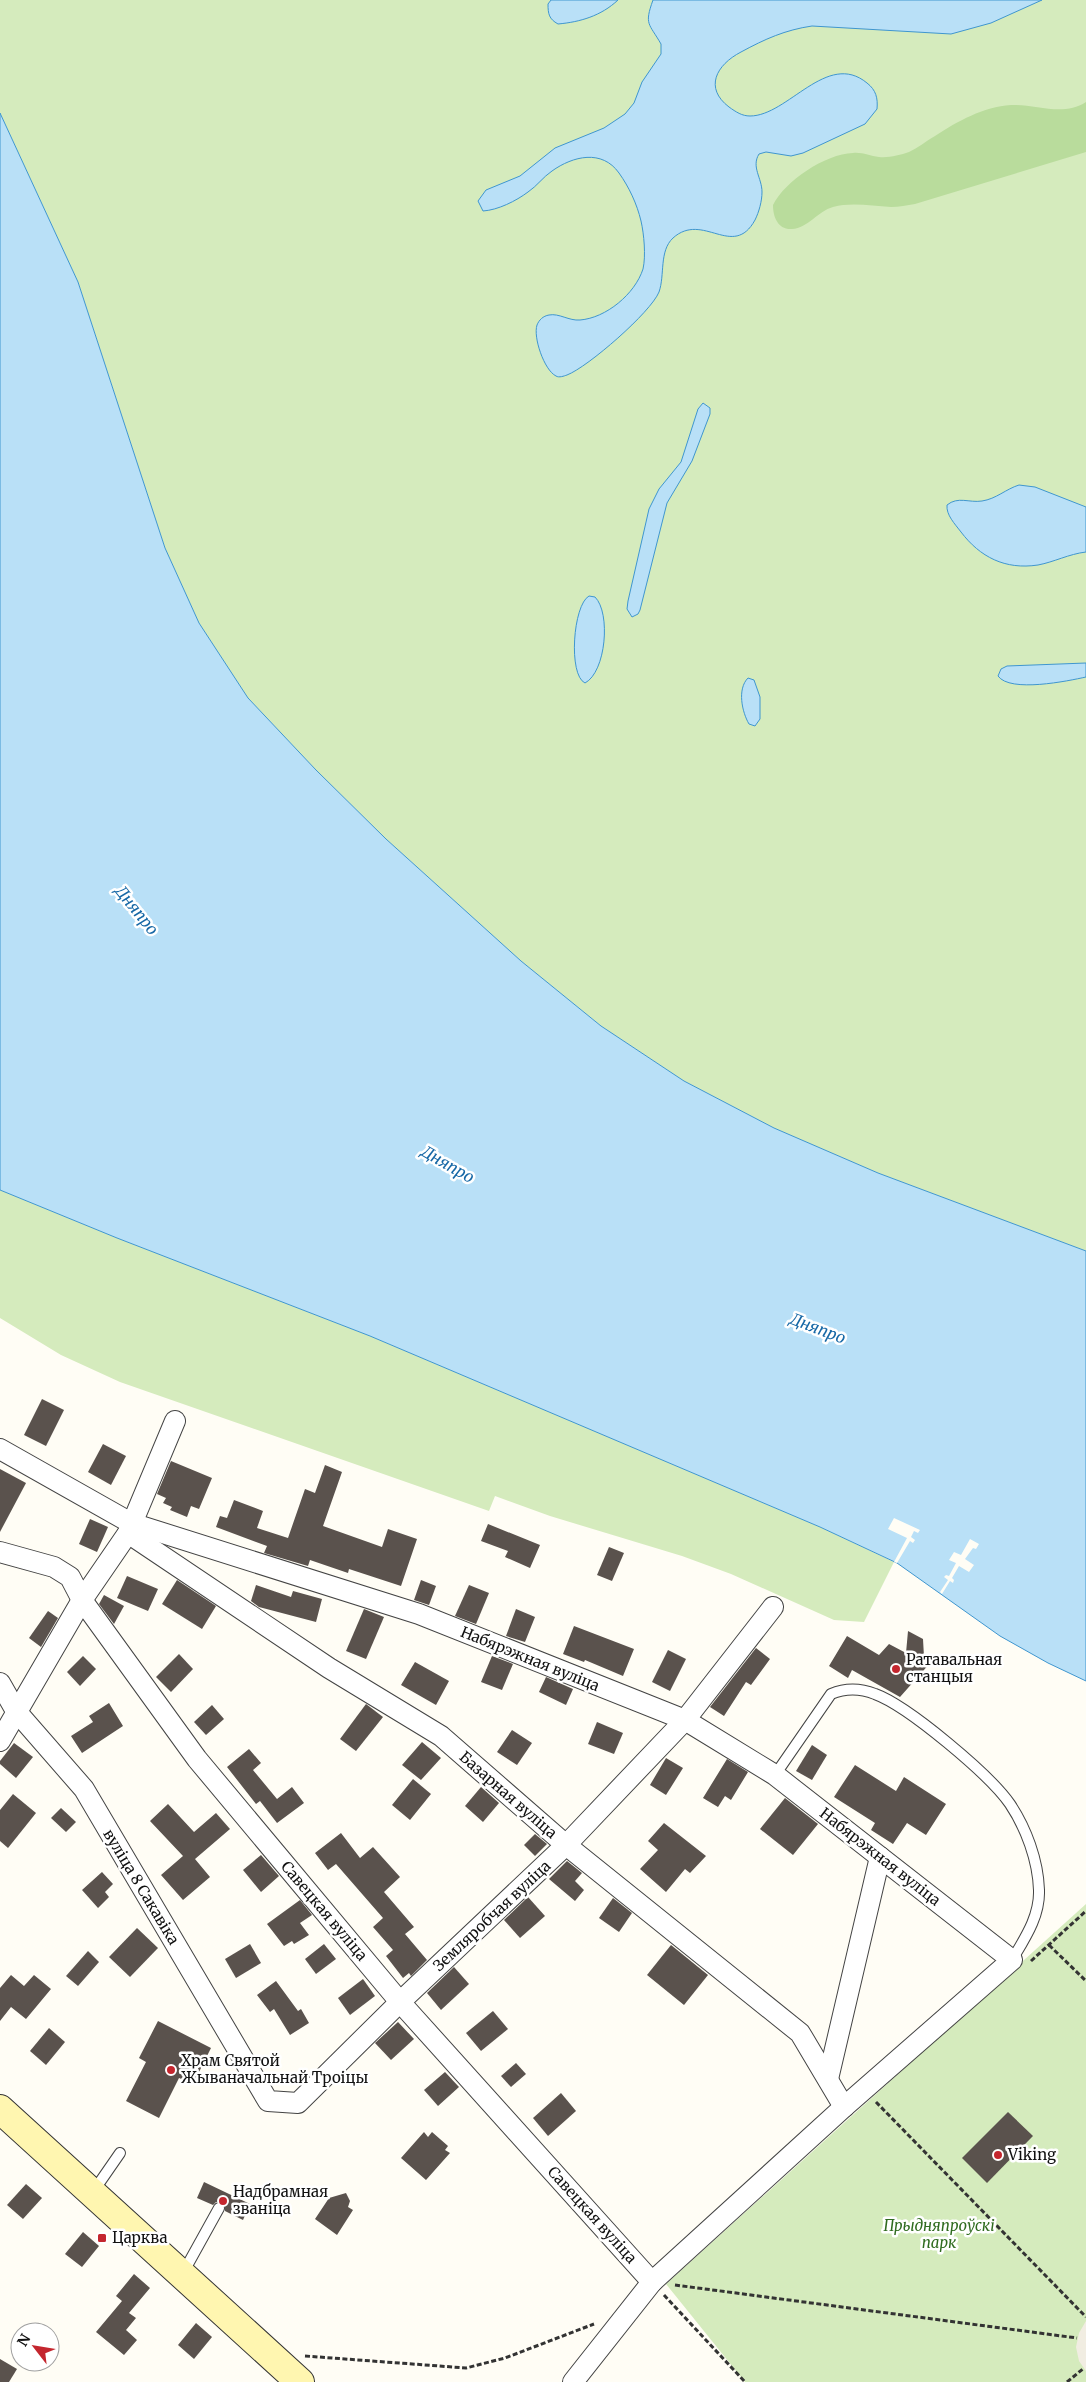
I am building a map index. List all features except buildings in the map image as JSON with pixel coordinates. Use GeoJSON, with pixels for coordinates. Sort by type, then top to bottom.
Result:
{"type":"FeatureCollection","features":[{"type":"Feature","properties":{"kind":"main road"},"geometry":{"type":"LineString","coordinates":[[0,2109],[300,2382]]}},
{"type":"Feature","properties":{"kind":"street"},"geometry":{"type":"LineString","coordinates":[[0,1741],[82,1600],[130,1528],[175,1421]]}},
{"type":"Feature","properties":{"kind":"street","name":"Набярэжная вуліца"},"geometry":{"type":"LineString","coordinates":[[0,1450],[130,1528],[419,1614],[686,1720],[775,1775],[1012,1960]]}},
{"type":"Feature","properties":{"kind":"street","name":"Базарная вуліца"},"geometry":{"type":"LineString","coordinates":[[130,1528],[328,1668],[441,1736],[566,1845],[800,2033],[844,2107]]}},
{"type":"Feature","properties":{"kind":"street","name":"Савецкая вуліца"},"geometry":{"type":"LineString","coordinates":[[0,1552],[54,1567],[70,1577],[82,1600],[198,1760],[400,2002],[652,2282]]}},
{"type":"Feature","properties":{"kind":"street","name":"Земляробчая вуліца"},"geometry":{"type":"LineString","coordinates":[[268,2101],[298,2102],[400,2002],[566,1845],[686,1720],[773,1607]]}},
{"type":"Feature","properties":{"kind":"street","name":"вуліца 8 Сакавіка"},"geometry":{"type":"LineString","coordinates":[[0,1683],[16,1711],[84,1789],[268,2101]]}},
{"type":"Feature","properties":{"kind":"street"},"geometry":{"type":"LineString","coordinates":[[828,2079],[880,1857]]}},
{"type":"Feature","properties":{"kind":"street"},"geometry":{"type":"LineString","coordinates":[[573,2382],[652,2282],[844,2107],[1012,1960]]}},
{"type":"Feature","properties":{"kind":"lane"},"geometry":{"type":"LineString","coordinates":[[775,1775],[831,1694],[844,1688],[874,1693],[904,1710],[984,1774],[1009,1804],[1030,1843],[1039,1890],[1032,1927],[1012,1960]]}},
{"type":"Feature","properties":{"kind":"lane"},"geometry":{"type":"LineString","coordinates":[[92,2193],[120,2153]]}},
{"type":"Feature","properties":{"kind":"lane"},"geometry":{"type":"LineString","coordinates":[[182,2275],[219,2208]]}},
{"type":"Feature","properties":{"kind":"path"},"geometry":{"type":"LineString","coordinates":[[1049,1945],[1086,1981]]}},
{"type":"Feature","properties":{"kind":"path"},"geometry":{"type":"LineString","coordinates":[[875,2101],[1086,2317]]}},
{"type":"Feature","properties":{"kind":"path"},"geometry":{"type":"LineString","coordinates":[[652,2282],[1077,2338]]}},
{"type":"Feature","properties":{"kind":"path"},"geometry":{"type":"LineString","coordinates":[[652,2282],[745,2382]]}},
{"type":"Feature","properties":{"kind":"path"},"geometry":{"type":"LineString","coordinates":[[268,2353],[466,2368],[505,2358],[602,2320]]}},
{"type":"Feature","properties":{"kind":"path"},"geometry":{"type":"LineString","coordinates":[[1066,2382],[1084,2368]]}},
{"type":"Feature","properties":{"kind":"green space"},"geometry":{"type":"Polygon","coordinates":[[[0,0],[1086,0],[1086,1251],[878,1173],[774,1128],[684,1081],[601,1026],[521,961],[386,839],[316,770],[248,698],[199,623],[165,548],[78,282],[0,113],[0,0]]]}},
{"type":"Feature","properties":{"kind":"green space"},"geometry":{"type":"Polygon","coordinates":[[[1086,102],[1086,152],[915,204],[891,207],[847,205],[833,207],[803,226],[792,229],[783,227],[775,218],[773,205],[787,187],[807,170],[830,158],[853,153],[883,157],[906,153],[916,149],[962,120],[1001,106],[1020,105],[1049,109],[1068,109],[1086,102]]]}},
{"type":"Feature","properties":{"kind":"green space"},"geometry":{"type":"Polygon","coordinates":[[[0,1190],[117,1238],[370,1336],[820,1527],[894,1562],[864,1622],[834,1620],[731,1574],[682,1556],[550,1516],[495,1496],[489,1511],[120,1382],[61,1355],[0,1318],[0,1190]]]}},
{"type":"Feature","properties":{"kind":"green space","name":"Прыдняпроўскі парк"},"geometry":{"type":"Polygon","coordinates":[[[1086,1904],[1086,2382],[745,2382],[666,2284],[1086,1904]]]}},
{"type":"Feature","properties":{"kind":"shaded area"},"geometry":{"type":"Polygon","coordinates":[[[1086,2321],[1086,2371],[1079,2361],[1076,2347],[1079,2333],[1086,2321]]]}},
{"type":"Feature","properties":{"kind":"water"},"geometry":{"type":"Polygon","coordinates":[[[551,0],[618,0],[605,10],[590,17],[558,24],[551,18],[549,13],[548,4],[551,0]]]}},
{"type":"Feature","properties":{"kind":"water"},"geometry":{"type":"Polygon","coordinates":[[[653,0],[1042,0],[991,23],[951,34],[812,26],[775,36],[732,57],[720,70],[716,77],[715,85],[721,100],[742,114],[750,116],[764,113],[779,106],[822,79],[837,74],[852,75],[867,83],[876,95],[877,109],[865,124],[803,153],[791,156],[766,152],[759,154],[756,168],[762,187],[761,199],[755,220],[746,231],[737,236],[727,236],[695,229],[684,231],[673,238],[664,256],[661,285],[654,301],[618,338],[589,361],[567,375],[557,377],[547,367],[540,353],[536,330],[537,325],[541,318],[549,315],[580,320],[600,315],[618,303],[633,287],[643,269],[644,238],[641,221],[632,196],[623,178],[612,165],[604,160],[587,157],[560,166],[523,195],[501,207],[483,211],[478,201],[486,190],[520,176],[555,148],[604,128],[625,114],[634,103],[642,82],[661,54],[661,44],[648,19],[653,0]]]}},
{"type":"Feature","properties":{"kind":"water","name":"Дняпро"},"geometry":{"type":"Polygon","coordinates":[[[0,113],[78,282],[165,548],[199,623],[248,698],[316,770],[386,839],[521,961],[601,1026],[684,1081],[774,1128],[878,1173],[1086,1251],[1086,1681],[1048,1663],[1000,1636],[897,1563],[820,1527],[370,1336],[117,1238],[0,1190],[0,113]]]}},
{"type":"Feature","properties":{"kind":"water"},"geometry":{"type":"Polygon","coordinates":[[[703,403],[710,408],[710,414],[692,461],[667,503],[640,610],[638,614],[632,617],[627,609],[628,601],[649,509],[659,489],[681,462],[698,409],[703,403]]]}},
{"type":"Feature","properties":{"kind":"water"},"geometry":{"type":"Polygon","coordinates":[[[1019,485],[1035,487],[1086,507],[1086,552],[1038,565],[1026,566],[1004,563],[994,560],[976,548],[951,519],[947,505],[951,502],[959,500],[987,500],[1019,485]]]}},
{"type":"Feature","properties":{"kind":"water"},"geometry":{"type":"Polygon","coordinates":[[[589,596],[595,597],[600,605],[603,616],[604,642],[598,667],[592,677],[585,683],[576,667],[575,640],[579,612],[589,596]]]}},
{"type":"Feature","properties":{"kind":"water"},"geometry":{"type":"Polygon","coordinates":[[[1086,663],[1086,677],[1053,683],[1014,684],[1004,681],[998,676],[1001,669],[1007,666],[1086,663]]]}},
{"type":"Feature","properties":{"kind":"water"},"geometry":{"type":"Polygon","coordinates":[[[748,678],[754,680],[760,697],[760,719],[755,726],[749,724],[744,713],[742,701],[743,688],[748,678]]]}},
{"type":"Feature","properties":{"kind":"pier"},"geometry":{"type":"Polygon","coordinates":[[[894,1518],[920,1530],[918,1533],[914,1531],[911,1537],[915,1540],[913,1543],[910,1541],[897,1563],[894,1562],[907,1538],[888,1529],[894,1518]]]}},
{"type":"Feature","properties":{"kind":"pier"},"geometry":{"type":"Polygon","coordinates":[[[970,1539],[979,1544],[976,1549],[973,1548],[965,1559],[974,1565],[969,1572],[959,1566],[952,1578],[954,1580],[953,1583],[950,1581],[942,1594],[940,1592],[948,1580],[944,1577],[946,1575],[949,1576],[956,1563],[949,1560],[954,1552],[961,1555],[970,1539]]]}},
{"type":"Feature","properties":{"kind":"place","name":"Ратавальная станцыя"},"geometry":{"type":"Point","coordinates":[896,1669]}},
{"type":"Feature","properties":{"kind":"place","name":"Храм Святой Жываначальнай Троіцы"},"geometry":{"type":"Point","coordinates":[171,2070]}},
{"type":"Feature","properties":{"kind":"place","name":"Viking"},"geometry":{"type":"Point","coordinates":[998,2155]}},
{"type":"Feature","properties":{"kind":"place","name":"Надбрамная званіца"},"geometry":{"type":"Point","coordinates":[223,2201]}},
{"type":"Feature","properties":{"kind":"place","name":"Царква"},"geometry":{"type":"Point","coordinates":[102,2238]}}]}
